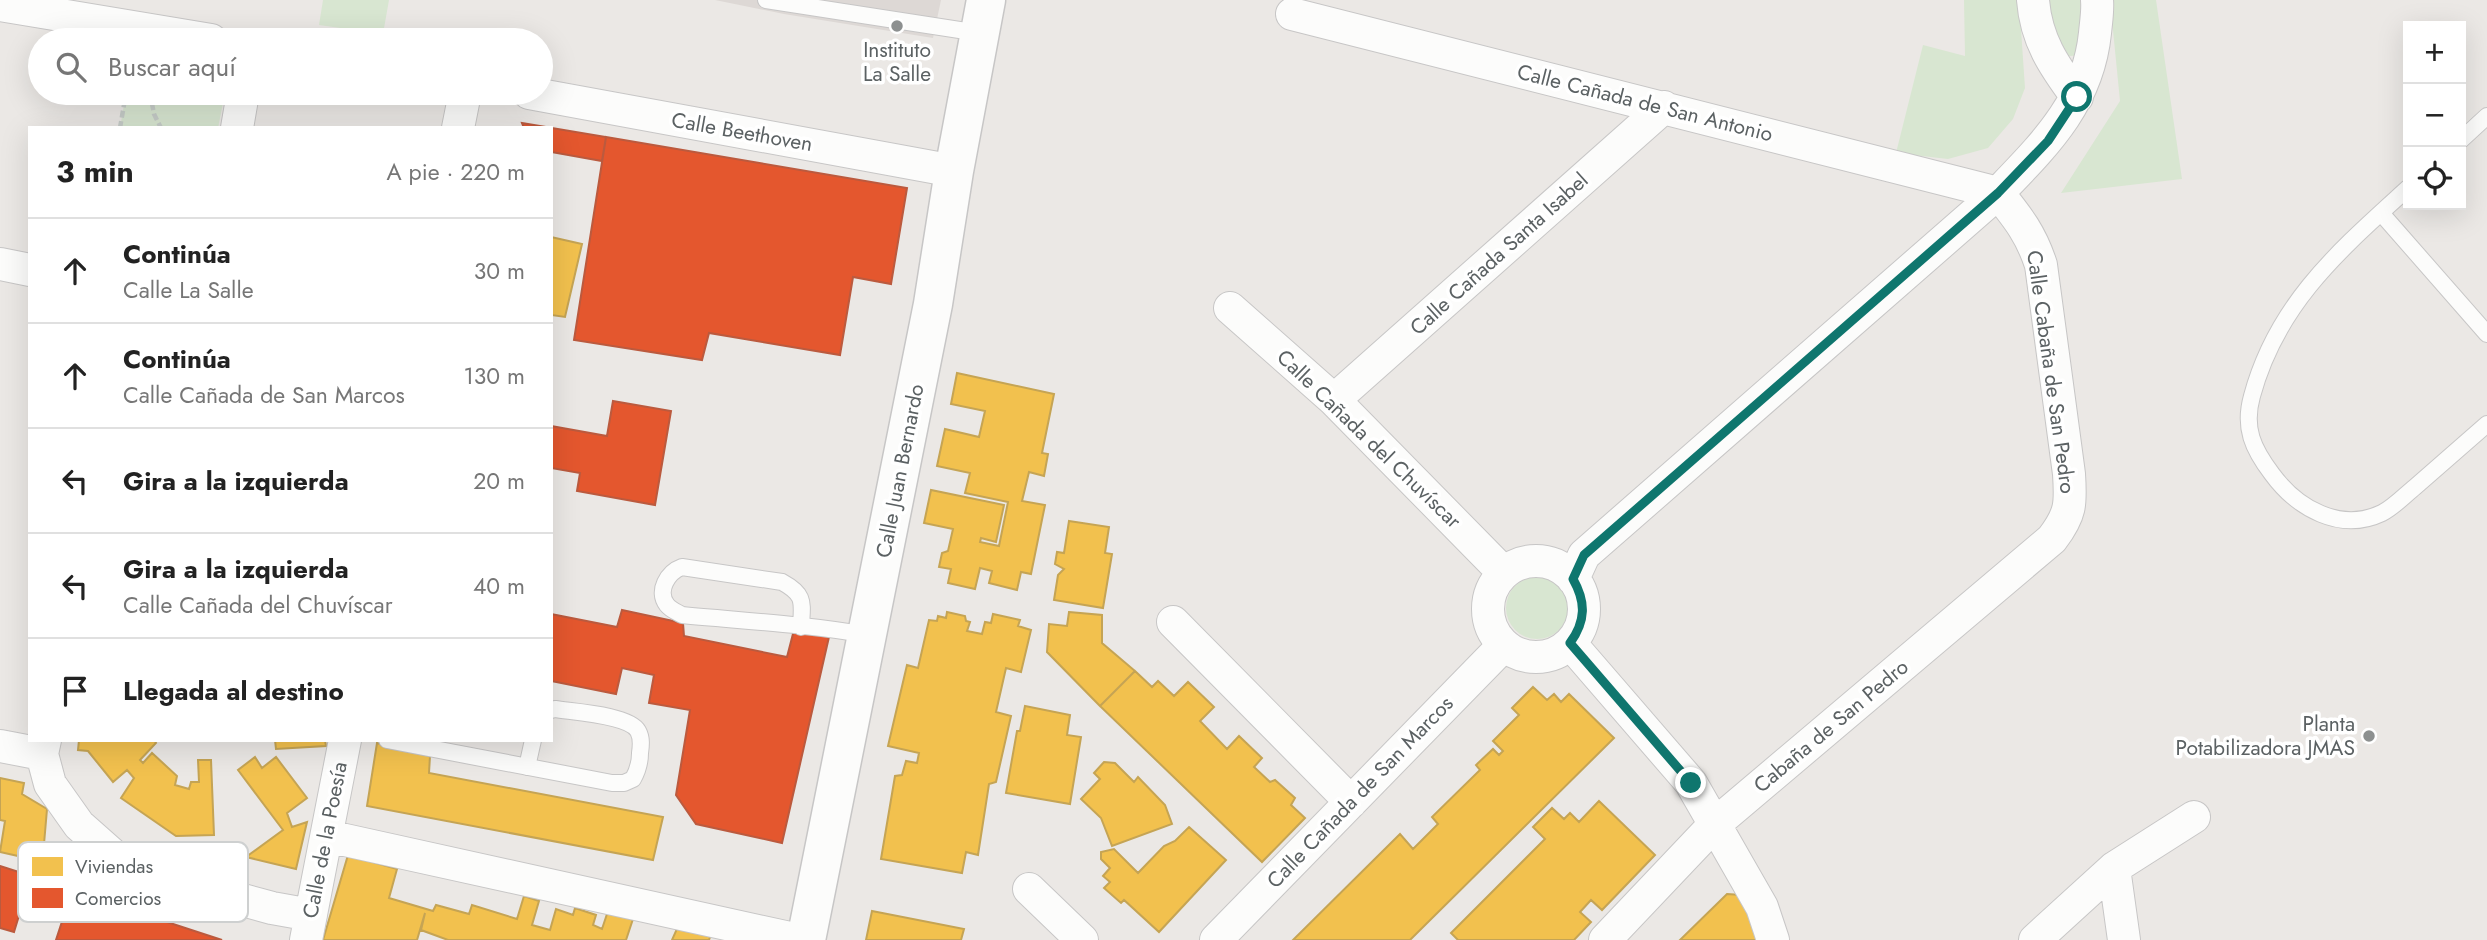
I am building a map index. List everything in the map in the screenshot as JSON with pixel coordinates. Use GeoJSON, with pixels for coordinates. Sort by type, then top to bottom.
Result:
{"type":"FeatureCollection","features":[{"type":"Feature","properties":{"kind":"street"},"geometry":{"type":"LineString","coordinates":[[2033,0],[2035,16],[2050,59],[2077,97]]}},
{"type":"Feature","properties":{"kind":"street"},"geometry":{"type":"LineString","coordinates":[[1573,579],[1584,555],[1998,193],[2048,141],[2077,97],[2093,53],[2097,0]]}},
{"type":"Feature","properties":{"kind":"street"},"geometry":{"type":"LineString","coordinates":[[0,5],[139,28]]}},
{"type":"Feature","properties":{"kind":"street","name":"Calle Cañada de San Antonio"},"geometry":{"type":"LineString","coordinates":[[1292,14],[1998,193]]}},
{"type":"Feature","properties":{"kind":"street","name":"Calle Juan Bernardo"},"geometry":{"type":"LineString","coordinates":[[806,940],[933,304],[982,16]]}},
{"type":"Feature","properties":{"kind":"street","name":"Calle Beethoven"},"geometry":{"type":"LineString","coordinates":[[553,97],[954,171]]}},
{"type":"Feature","properties":{"kind":"street"},"geometry":{"type":"LineString","coordinates":[[237,126],[241,105]]}},
{"type":"Feature","properties":{"kind":"street"},"geometry":{"type":"LineString","coordinates":[[458,126],[463,105]]}},
{"type":"Feature","properties":{"kind":"street","name":"Calle Cañada Santa Isabel"},"geometry":{"type":"LineString","coordinates":[[1334,400],[1664,107]]}},
{"type":"Feature","properties":{"kind":"street","name":"Calle Cabaña de San Pedro"},"geometry":{"type":"LineString","coordinates":[[1998,193],[2023,223],[2033,241],[2041,265],[2069,474],[2071,498],[2066,521]]}},
{"type":"Feature","properties":{"kind":"street"},"geometry":{"type":"LineString","coordinates":[[0,264],[28,270]]}},
{"type":"Feature","properties":{"kind":"street","name":"Calle Cañada del Chuvíscar"},"geometry":{"type":"LineString","coordinates":[[1230,308],[1334,400],[1504,573]]}},
{"type":"Feature","properties":{"kind":"street","name":"Cabaña de San Pedro"},"geometry":{"type":"LineString","coordinates":[[1605,940],[1715,824],[2052,539],[2066,521]]}},
{"type":"Feature","properties":{"kind":"street"},"geometry":{"type":"LineString","coordinates":[[1532,561],[1562,568],[1573,579],[1584,605],[1578,632],[1570,643],[1558,652],[1530,657],[1516,653],[1504,645],[1488,617],[1488,600],[1494,585],[1504,573],[1517,565],[1532,561]]}},
{"type":"Feature","properties":{"kind":"street"},"geometry":{"type":"LineString","coordinates":[[1173,622],[1351,802]]}},
{"type":"Feature","properties":{"kind":"street"},"geometry":{"type":"LineString","coordinates":[[1570,643],[1691,783],[1762,907],[1773,940]]}},
{"type":"Feature","properties":{"kind":"street","name":"Calle Cañada de San Marcos"},"geometry":{"type":"LineString","coordinates":[[1216,940],[1504,645]]}},
{"type":"Feature","properties":{"kind":"street","name":"Calle de la Poesía"},"geometry":{"type":"LineString","coordinates":[[309,927],[345,742]]}},
{"type":"Feature","properties":{"kind":"street"},"geometry":{"type":"LineString","coordinates":[[0,746],[44,747],[50,784],[79,825],[98,842]]}},
{"type":"Feature","properties":{"kind":"street"},"geometry":{"type":"LineString","coordinates":[[2035,940],[2114,868],[2194,817]]}},
{"type":"Feature","properties":{"kind":"street"},"geometry":{"type":"LineString","coordinates":[[327,836],[799,940]]}},
{"type":"Feature","properties":{"kind":"street"},"geometry":{"type":"LineString","coordinates":[[2114,868],[2124,940]]}},
{"type":"Feature","properties":{"kind":"street"},"geometry":{"type":"LineString","coordinates":[[1029,889],[1082,940]]}},
{"type":"Feature","properties":{"kind":"street"},"geometry":{"type":"LineString","coordinates":[[248,901],[272,908],[309,927]]}},
{"type":"Feature","properties":{"kind":"lane"},"geometry":{"type":"LineString","coordinates":[[766,0],[982,16]]}},
{"type":"Feature","properties":{"kind":"lane"},"geometry":{"type":"LineString","coordinates":[[2466,135],[2487,116]]}},
{"type":"Feature","properties":{"kind":"lane"},"geometry":{"type":"LineString","coordinates":[[2403,193],[2326,265],[2298,298],[2277,331],[2251,398],[2249,428],[2255,452],[2277,481],[2303,504],[2325,517],[2355,520],[2382,513],[2487,424]]}},
{"type":"Feature","properties":{"kind":"lane"},"geometry":{"type":"LineString","coordinates":[[2381,213],[2487,334]]}},
{"type":"Feature","properties":{"kind":"lane"},"geometry":{"type":"LineString","coordinates":[[802,627],[802,598],[796,589],[782,582],[682,567],[672,571],[665,583],[663,598],[668,608],[682,615],[802,627],[831,628],[867,635]]}},
{"type":"Feature","properties":{"kind":"lane"},"geometry":{"type":"LineString","coordinates":[[397,742],[612,783],[624,783],[634,779],[638,771],[641,740],[637,730],[627,722],[553,710]]}},
{"type":"Feature","properties":{"kind":"lane"},"geometry":{"type":"LineString","coordinates":[[527,767],[533,742]]}},
{"type":"Feature","properties":{"kind":"path"},"geometry":{"type":"LineString","coordinates":[[120,126],[124,105]]}},
{"type":"Feature","properties":{"kind":"path"},"geometry":{"type":"LineString","coordinates":[[152,105],[160,126]]}},
{"type":"Feature","properties":{"kind":"shaded area","name":"Instituto La Salle"},"geometry":{"type":"Polygon","coordinates":[[[715,0],[941,0],[933,38],[715,0]]]}},
{"type":"Feature","properties":{"kind":"green space"},"geometry":{"type":"Polygon","coordinates":[[[323,0],[389,0],[384,28],[319,25],[323,0]]]}},
{"type":"Feature","properties":{"kind":"green space"},"geometry":{"type":"Polygon","coordinates":[[[1964,0],[2019,0],[2025,88],[2013,119],[1988,148],[1948,159],[1896,153],[1923,45],[1965,56],[1964,0]]]}},
{"type":"Feature","properties":{"kind":"green space"},"geometry":{"type":"Polygon","coordinates":[[[2049,0],[2083,0],[2086,55],[2069,56],[2054,30],[2049,0]]]}},
{"type":"Feature","properties":{"kind":"green space"},"geometry":{"type":"Polygon","coordinates":[[[2110,0],[2156,0],[2182,179],[2061,193],[2120,101],[2110,0]]]}},
{"type":"Feature","properties":{"kind":"green space"},"geometry":{"type":"Polygon","coordinates":[[[124,105],[223,105],[218,126],[120,126],[124,105]]]}},
{"type":"Feature","properties":{"kind":"green space"},"geometry":{"type":"Polygon","coordinates":[[[1537,577],[1559,586],[1568,608],[1559,630],[1537,639],[1515,630],[1506,608],[1515,586],[1537,577]]]}},
{"type":"Feature","properties":{"kind":"building: Viviendas"},"geometry":{"type":"Polygon","coordinates":[[[553,237],[582,244],[565,317],[553,315],[553,237]]]}},
{"type":"Feature","properties":{"kind":"building: Viviendas"},"geometry":{"type":"Polygon","coordinates":[[[957,373],[1054,394],[1042,453],[1048,454],[1044,476],[1029,472],[1022,501],[1045,505],[1031,574],[1021,572],[1017,590],[989,583],[992,571],[980,568],[975,589],[948,583],[951,569],[939,567],[942,553],[948,551],[953,529],[924,523],[931,490],[1004,505],[996,542],[981,538],[980,542],[999,546],[1008,502],[965,493],[970,473],[937,466],[945,429],[979,437],[985,411],[951,404],[957,373]]]}},
{"type":"Feature","properties":{"kind":"building: Viviendas"},"geometry":{"type":"Polygon","coordinates":[[[1069,521],[1109,527],[1105,553],[1112,554],[1103,608],[1054,600],[1058,575],[1064,569],[1055,564],[1057,552],[1064,553],[1069,521]]]}},
{"type":"Feature","properties":{"kind":"building: Viviendas"},"geometry":{"type":"Polygon","coordinates":[[[947,612],[965,616],[966,621],[970,622],[967,631],[982,634],[985,622],[991,623],[993,614],[1020,620],[1018,626],[1031,630],[1021,672],[1006,668],[996,712],[1011,716],[996,782],[989,784],[978,855],[966,852],[962,873],[881,859],[895,776],[902,775],[906,761],[917,763],[919,753],[888,746],[907,665],[918,668],[929,620],[937,621],[938,616],[946,618],[947,612]]]}},
{"type":"Feature","properties":{"kind":"building: Viviendas"},"geometry":{"type":"Polygon","coordinates":[[[1069,612],[1102,615],[1102,643],[1135,671],[1100,706],[1047,652],[1049,624],[1067,626],[1069,612]]]}},
{"type":"Feature","properties":{"kind":"building: Viviendas"},"geometry":{"type":"Polygon","coordinates":[[[1135,671],[1152,687],[1158,681],[1174,696],[1188,682],[1214,707],[1200,721],[1227,749],[1239,736],[1262,758],[1254,767],[1270,782],[1275,780],[1295,798],[1291,805],[1305,818],[1262,862],[1100,706],[1135,671]]]}},
{"type":"Feature","properties":{"kind":"building: Viviendas"},"geometry":{"type":"Polygon","coordinates":[[[1533,687],[1547,700],[1554,694],[1561,702],[1569,694],[1614,738],[1410,940],[1293,940],[1400,834],[1413,849],[1438,824],[1432,817],[1480,770],[1476,765],[1493,749],[1499,755],[1503,751],[1493,741],[1519,715],[1512,708],[1533,687]]]}},
{"type":"Feature","properties":{"kind":"building: Viviendas"},"geometry":{"type":"Polygon","coordinates":[[[1025,706],[1070,715],[1067,735],[1081,737],[1070,804],[1006,793],[1017,731],[1020,731],[1025,706]]]}},
{"type":"Feature","properties":{"kind":"building: Viviendas"},"geometry":{"type":"Polygon","coordinates":[[[79,742],[155,742],[140,760],[143,763],[152,753],[177,776],[175,785],[189,789],[191,782],[199,782],[198,760],[211,760],[214,835],[176,836],[121,798],[134,778],[127,770],[113,782],[88,751],[78,750],[79,742]]]}},
{"type":"Feature","properties":{"kind":"building: Viviendas"},"geometry":{"type":"Polygon","coordinates":[[[275,742],[325,742],[326,746],[276,749],[275,742]]]}},
{"type":"Feature","properties":{"kind":"building: Viviendas"},"geometry":{"type":"Polygon","coordinates":[[[377,743],[430,756],[429,773],[663,817],[653,860],[367,806],[377,743]]]}},
{"type":"Feature","properties":{"kind":"building: Viviendas"},"geometry":{"type":"Polygon","coordinates":[[[255,757],[262,768],[276,757],[307,798],[287,813],[292,827],[307,822],[296,869],[248,857],[283,830],[238,770],[255,757]]]}},
{"type":"Feature","properties":{"kind":"building: Viviendas"},"geometry":{"type":"Polygon","coordinates":[[[1104,762],[1115,763],[1134,782],[1138,777],[1165,805],[1172,824],[1112,846],[1101,818],[1081,799],[1100,779],[1094,773],[1104,762]]]}},
{"type":"Feature","properties":{"kind":"building: Viviendas"},"geometry":{"type":"Polygon","coordinates":[[[0,778],[24,783],[22,794],[47,809],[44,842],[18,842],[18,856],[0,852],[5,821],[0,820],[0,778]]]}},
{"type":"Feature","properties":{"kind":"building: Viviendas"},"geometry":{"type":"Polygon","coordinates":[[[1599,801],[1655,855],[1602,910],[1591,900],[1580,912],[1591,922],[1574,940],[1458,940],[1451,933],[1545,839],[1533,827],[1552,808],[1564,819],[1570,813],[1579,822],[1599,801]]]}},
{"type":"Feature","properties":{"kind":"building: Viviendas"},"geometry":{"type":"Polygon","coordinates":[[[1189,827],[1226,860],[1159,932],[1124,900],[1121,903],[1104,888],[1110,882],[1103,876],[1110,868],[1101,859],[1101,852],[1114,849],[1138,873],[1164,846],[1175,841],[1189,827]]]}},
{"type":"Feature","properties":{"kind":"building: Viviendas"},"geometry":{"type":"Polygon","coordinates":[[[348,855],[397,869],[389,898],[433,911],[436,905],[469,914],[472,905],[517,919],[524,896],[539,901],[532,925],[550,930],[556,909],[573,915],[575,908],[596,915],[593,925],[602,929],[608,911],[633,919],[626,940],[448,940],[421,930],[425,913],[417,940],[323,940],[348,855]]]}},
{"type":"Feature","properties":{"kind":"building: Viviendas"},"geometry":{"type":"Polygon","coordinates":[[[1727,894],[1741,895],[1769,940],[1680,940],[1727,894]]]}},
{"type":"Feature","properties":{"kind":"building: Viviendas"},"geometry":{"type":"Polygon","coordinates":[[[872,911],[964,929],[961,940],[866,940],[872,911]]]}},
{"type":"Feature","properties":{"kind":"building: Viviendas"},"geometry":{"type":"Polygon","coordinates":[[[680,922],[711,934],[709,940],[672,940],[680,922]]]}},
{"type":"Feature","properties":{"kind":"building: Comercios"},"geometry":{"type":"Polygon","coordinates":[[[553,128],[606,137],[602,161],[553,152],[553,128]]]}},
{"type":"Feature","properties":{"kind":"building: Comercios"},"geometry":{"type":"Polygon","coordinates":[[[606,137],[907,188],[891,284],[853,277],[840,355],[709,333],[702,360],[574,340],[606,137]]]}},
{"type":"Feature","properties":{"kind":"building: Comercios"},"geometry":{"type":"Polygon","coordinates":[[[613,401],[671,411],[655,505],[577,491],[580,473],[553,468],[553,426],[607,436],[613,401]]]}},
{"type":"Feature","properties":{"kind":"building: Comercios"},"geometry":{"type":"Polygon","coordinates":[[[622,610],[683,623],[684,636],[787,657],[795,626],[829,637],[782,843],[696,824],[676,795],[690,710],[649,703],[654,675],[622,668],[616,694],[553,681],[553,614],[617,627],[622,610]]]}},
{"type":"Feature","properties":{"kind":"building: Comercios"},"geometry":{"type":"Polygon","coordinates":[[[0,866],[18,872],[18,919],[14,932],[0,928],[0,866]]]}},
{"type":"Feature","properties":{"kind":"building: Comercios"},"geometry":{"type":"Polygon","coordinates":[[[62,922],[167,922],[222,940],[56,940],[62,922]]]}},
{"type":"Feature","properties":{"kind":"place","name":"Instituto La Salle"},"geometry":{"type":"Point","coordinates":[897,26]}},
{"type":"Feature","properties":{"kind":"place","name":"Planta Potabilizadora JMAS"},"geometry":{"type":"Point","coordinates":[2369,736]}},
{"type":"Feature","properties":{"kind":"route"},"geometry":{"type":"LineString","coordinates":[[1691,783],[1570,643],[1583,618],[1584,605],[1573,579],[1584,555],[1998,193],[2048,141],[2077,97]]}}]}
